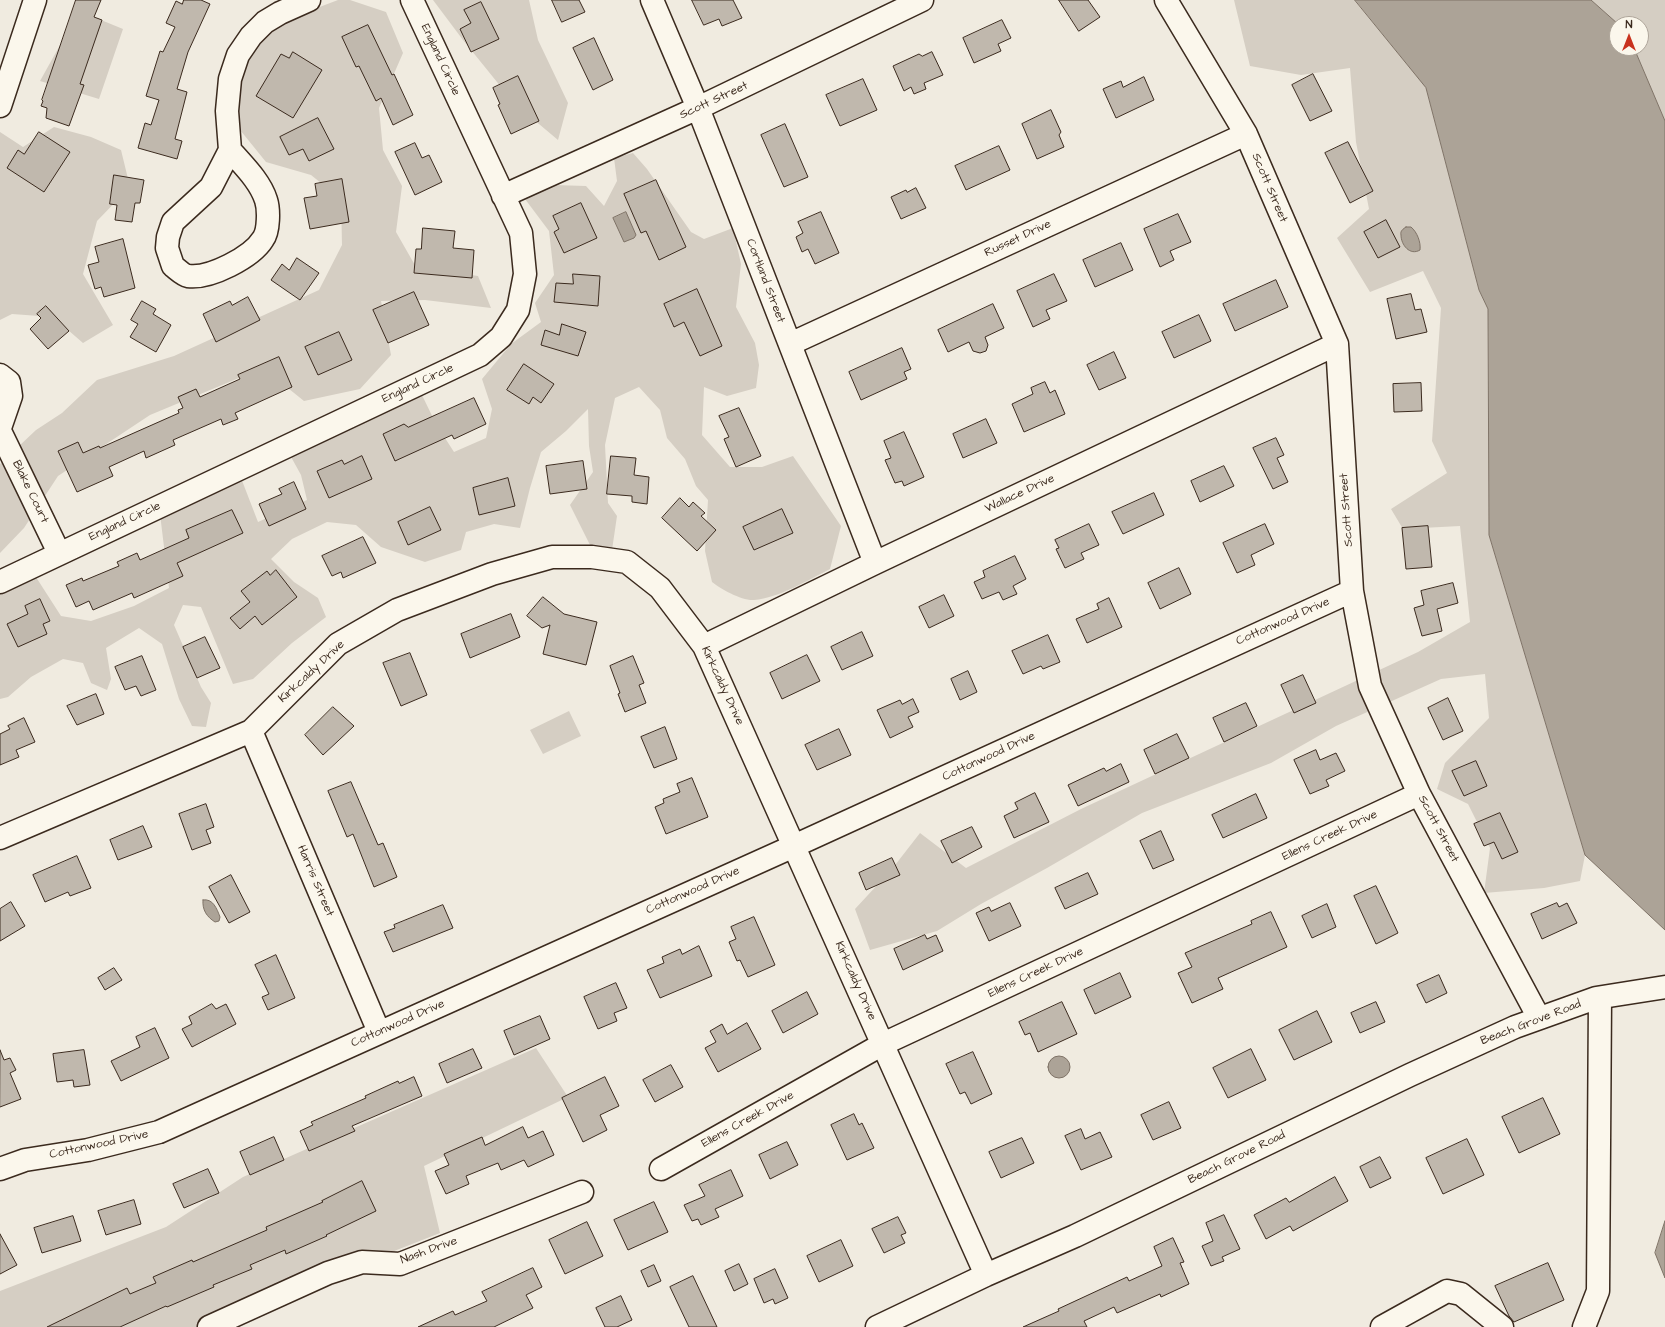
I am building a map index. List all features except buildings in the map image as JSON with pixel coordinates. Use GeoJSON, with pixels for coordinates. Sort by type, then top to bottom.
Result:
{"type":"FeatureCollection","features":[{"type":"Feature","properties":{"kind":"street"},"geometry":{"type":"LineString","coordinates":[[0,106],[35,0]]}},
{"type":"Feature","properties":{"kind":"street"},"geometry":{"type":"LineString","coordinates":[[230,150],[259,185],[266,200],[268,218],[264,239],[247,256],[216,272],[188,276],[173,266],[167,248],[168,237],[173,222],[211,187],[230,150],[227,111],[230,79],[238,56],[251,36],[265,22],[280,13],[309,0]]}},
{"type":"Feature","properties":{"kind":"street","name":"England Circle"},"geometry":{"type":"LineString","coordinates":[[0,582],[480,355],[501,337],[518,310],[525,274],[521,233],[412,0]]}},
{"type":"Feature","properties":{"kind":"street","name":"Cortland Street"},"geometry":{"type":"LineString","coordinates":[[652,0],[698,108],[875,563]]}},
{"type":"Feature","properties":{"kind":"street","name":"Scott Street"},"geometry":{"type":"LineString","coordinates":[[503,196],[698,108],[922,0]]}},
{"type":"Feature","properties":{"kind":"street","name":"Scott Street"},"geometry":{"type":"LineString","coordinates":[[1166,0],[1246,134],[1337,344],[1352,591],[1370,686],[1419,794],[1539,1018]]}},
{"type":"Feature","properties":{"kind":"street","name":"Russet Drive"},"geometry":{"type":"LineString","coordinates":[[790,344],[1246,134]]}},
{"type":"Feature","properties":{"kind":"street","name":"Wallace Drive"},"geometry":{"type":"LineString","coordinates":[[704,646],[875,563],[1337,344]]}},
{"type":"Feature","properties":{"kind":"street","name":"Blake Court"},"geometry":{"type":"LineString","coordinates":[[0,375],[9,382],[10,396],[0,430],[59,553]]}},
{"type":"Feature","properties":{"kind":"street","name":"Kirkcaldy Drive"},"geometry":{"type":"LineString","coordinates":[[0,838],[251,731],[338,644],[397,610],[492,574],[552,556],[592,556],[627,562],[660,588],[704,646],[986,1275]]}},
{"type":"Feature","properties":{"kind":"street","name":"Cottonwood Drive"},"geometry":{"type":"LineString","coordinates":[[0,1161],[25,1160],[88,1150],[159,1132],[794,846],[1352,591]]}},
{"type":"Feature","properties":{"kind":"street","name":"Harris Street"},"geometry":{"type":"LineString","coordinates":[[251,731],[379,1032]]}},
{"type":"Feature","properties":{"kind":"street","name":"Ellens Creek Drive"},"geometry":{"type":"LineString","coordinates":[[662,1169],[883,1044],[1419,794]]}},
{"type":"Feature","properties":{"kind":"street","name":"Beach Grove Road"},"geometry":{"type":"LineString","coordinates":[[877,1327],[986,1275],[1075,1236],[1515,1027],[1600,998],[1665,987]]}},
{"type":"Feature","properties":{"kind":"street","name":"Beach Grove Road"},"geometry":{"type":"LineString","coordinates":[[1584,1327],[1598,1291],[1600,998]]}},
{"type":"Feature","properties":{"kind":"street","name":"Cottonwood Drive"},"geometry":{"type":"LineString","coordinates":[[0,1169],[25,1160]]}},
{"type":"Feature","properties":{"kind":"street","name":"Nash Drive"},"geometry":{"type":"LineString","coordinates":[[209,1327],[328,1273],[362,1262],[400,1264],[582,1192]]}},
{"type":"Feature","properties":{"kind":"street"},"geometry":{"type":"LineString","coordinates":[[1382,1327],[1446,1291],[1461,1294],[1502,1327]]}},
{"type":"Feature","properties":{"kind":"shaded area"},"geometry":{"type":"Polygon","coordinates":[[[338,0],[350,0],[386,12],[403,53],[379,108],[383,150],[402,186],[396,232],[416,267],[478,276],[491,308],[425,300],[381,301],[391,355],[360,389],[304,401],[263,368],[150,415],[58,476],[24,528],[0,553],[0,464],[36,430],[62,413],[97,380],[174,356],[319,290],[342,245],[341,199],[311,175],[266,162],[232,120],[231,61],[275,24],[338,0]]]}},
{"type":"Feature","properties":{"kind":"shaded area"},"geometry":{"type":"Polygon","coordinates":[[[433,0],[529,0],[538,40],[568,103],[558,140],[514,103],[433,0]]]}},
{"type":"Feature","properties":{"kind":"shaded area"},"geometry":{"type":"Polygon","coordinates":[[[1234,0],[1355,0],[1426,88],[1479,290],[1488,309],[1489,535],[1585,855],[1580,881],[1544,888],[1484,893],[1490,848],[1468,804],[1437,789],[1445,763],[1489,718],[1485,674],[1441,679],[1336,726],[1271,763],[1142,813],[981,904],[937,931],[870,950],[855,909],[892,869],[920,833],[966,868],[1081,809],[1418,652],[1470,622],[1460,526],[1403,529],[1391,509],[1447,473],[1432,441],[1441,308],[1423,271],[1370,292],[1337,238],[1369,209],[1356,142],[1350,68],[1301,75],[1250,66],[1234,0]]]}},
{"type":"Feature","properties":{"kind":"shaded area"},"geometry":{"type":"Polygon","coordinates":[[[1355,0],[1591,0],[1609,16],[1609,56],[1637,56],[1665,121],[1665,930],[1585,855],[1489,535],[1488,309],[1479,290],[1426,88],[1355,0]]]}},
{"type":"Feature","properties":{"kind":"shaded area"},"geometry":{"type":"Polygon","coordinates":[[[1591,0],[1665,0],[1665,121],[1637,56],[1649,56],[1649,16],[1609,16],[1591,0]]]}},
{"type":"Feature","properties":{"kind":"shaded area"},"geometry":{"type":"Polygon","coordinates":[[[79,11],[123,29],[99,99],[40,81],[79,11]]]}},
{"type":"Feature","properties":{"kind":"shaded area"},"geometry":{"type":"Polygon","coordinates":[[[54,127],[91,137],[121,150],[130,187],[97,221],[83,274],[113,325],[83,343],[53,317],[12,314],[0,320],[0,132],[23,147],[54,127]]]}},
{"type":"Feature","properties":{"kind":"shaded area"},"geometry":{"type":"Polygon","coordinates":[[[633,153],[647,169],[691,232],[704,239],[733,228],[741,264],[736,307],[755,343],[759,365],[756,388],[727,396],[704,387],[702,435],[730,467],[762,467],[793,456],[841,526],[830,569],[803,583],[764,599],[744,599],[726,591],[712,582],[705,551],[708,500],[696,486],[685,459],[667,438],[660,410],[639,387],[615,398],[605,445],[608,503],[617,516],[612,550],[590,545],[570,505],[593,472],[589,446],[588,409],[566,431],[541,452],[520,528],[494,524],[466,532],[461,550],[425,562],[381,547],[356,525],[327,522],[292,539],[271,559],[294,582],[318,598],[326,617],[292,643],[253,679],[233,684],[201,607],[183,605],[174,625],[201,687],[211,703],[206,727],[192,726],[179,699],[162,644],[139,628],[106,648],[111,679],[107,690],[91,683],[83,663],[63,659],[31,677],[8,697],[0,699],[0,591],[34,574],[61,616],[91,621],[134,606],[169,588],[160,514],[241,478],[258,522],[307,500],[301,475],[290,455],[421,393],[436,424],[454,452],[486,438],[492,409],[482,379],[511,344],[541,322],[535,303],[554,275],[549,231],[525,199],[554,185],[586,186],[604,206],[617,181],[614,158],[633,153]]]}},
{"type":"Feature","properties":{"kind":"shaded area"},"geometry":{"type":"Polygon","coordinates":[[[626,212],[636,235],[634,238],[624,242],[613,218],[626,212]]]}},
{"type":"Feature","properties":{"kind":"shaded area"},"geometry":{"type":"Polygon","coordinates":[[[1406,227],[1411,227],[1417,234],[1420,250],[1413,252],[1404,246],[1401,239],[1401,234],[1402,230],[1406,227]]]}},
{"type":"Feature","properties":{"kind":"shaded area"},"geometry":{"type":"Polygon","coordinates":[[[569,711],[581,736],[543,754],[530,730],[569,711]]]}},
{"type":"Feature","properties":{"kind":"shaded area"},"geometry":{"type":"Polygon","coordinates":[[[203,900],[212,902],[220,917],[219,921],[215,922],[207,915],[203,907],[203,900]]]}},
{"type":"Feature","properties":{"kind":"shaded area"},"geometry":{"type":"Polygon","coordinates":[[[536,1048],[568,1097],[424,1166],[440,1233],[201,1327],[0,1327],[0,1291],[166,1227],[243,1177],[536,1048]]]}},
{"type":"Feature","properties":{"kind":"shaded area"},"geometry":{"type":"Polygon","coordinates":[[[1059,1056],[1067,1059],[1070,1067],[1067,1075],[1059,1078],[1051,1075],[1048,1067],[1051,1059],[1059,1056]]]}},
{"type":"Feature","properties":{"kind":"shaded area"},"geometry":{"type":"Polygon","coordinates":[[[1665,1221],[1665,1278],[1655,1253],[1665,1221]]]}}]}
